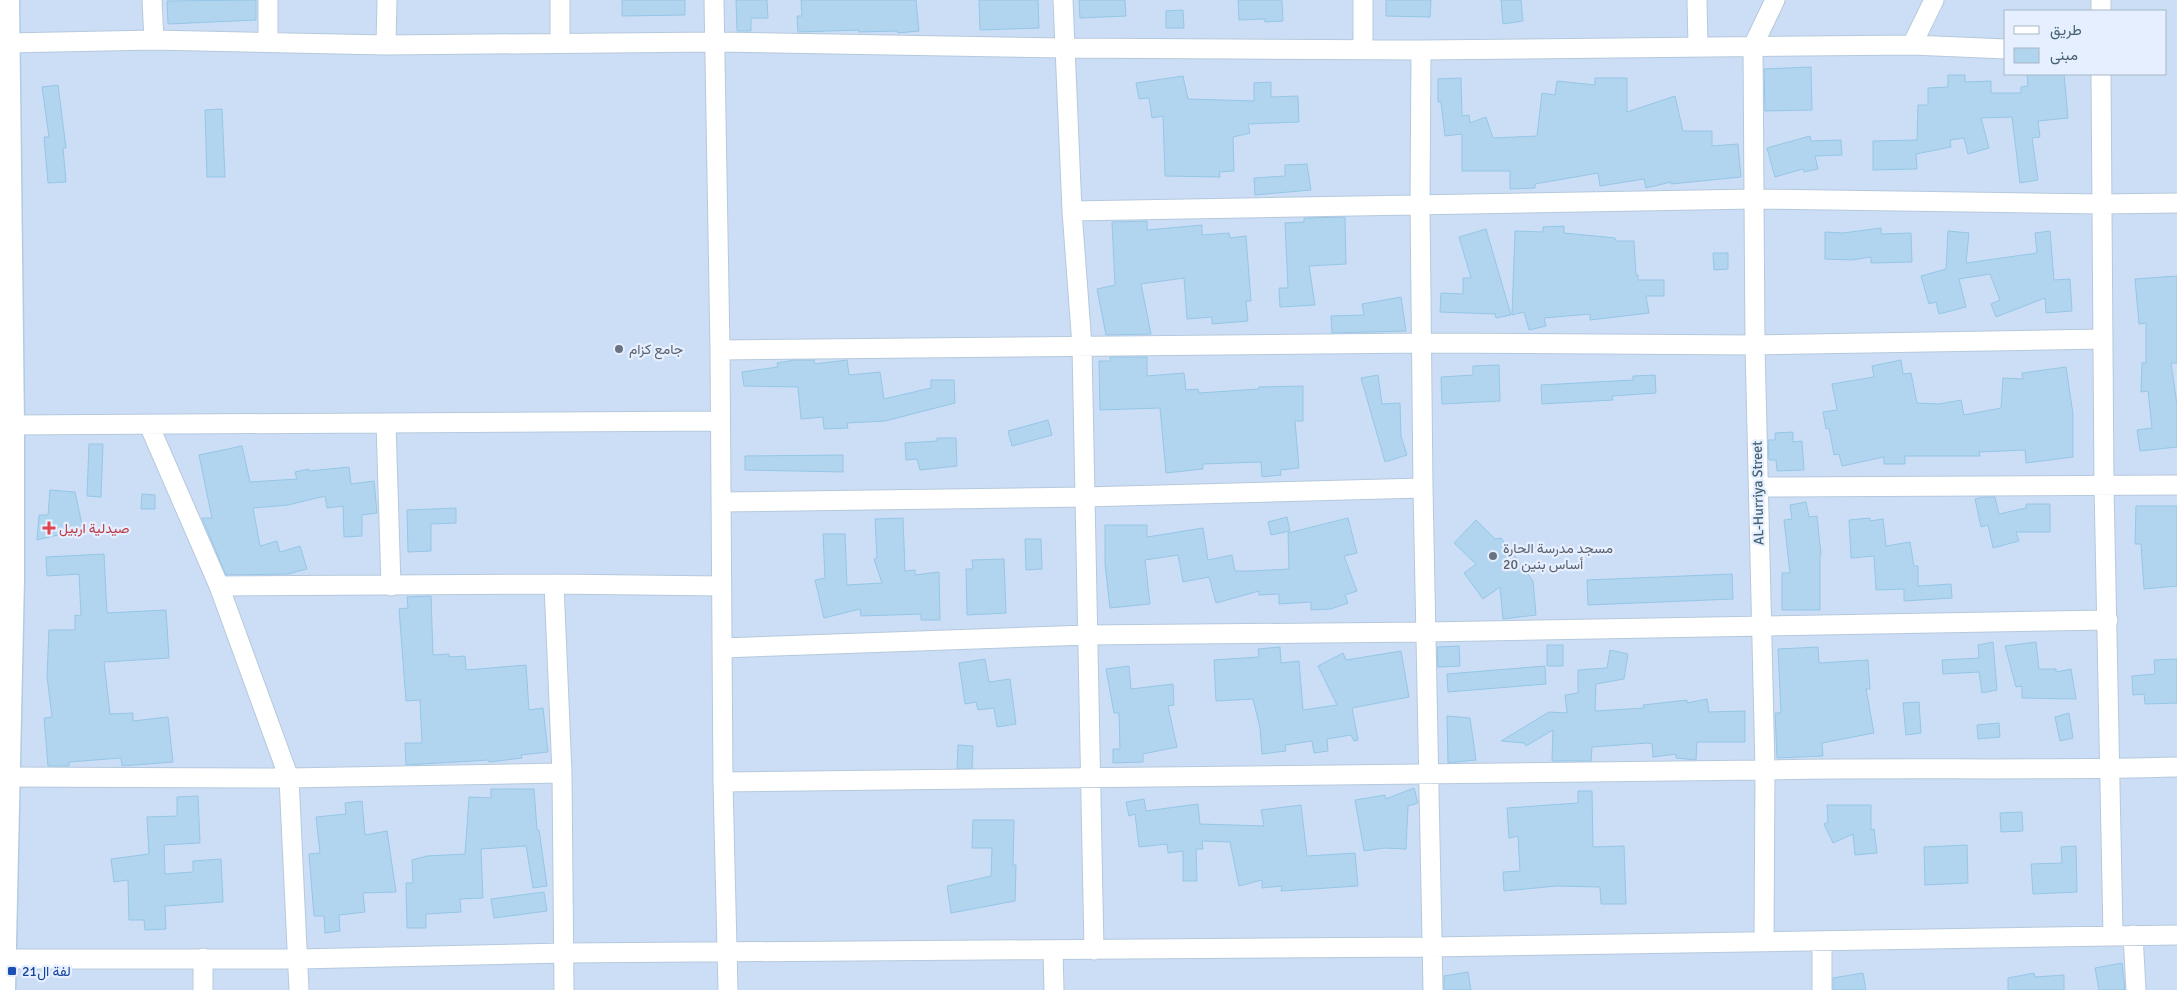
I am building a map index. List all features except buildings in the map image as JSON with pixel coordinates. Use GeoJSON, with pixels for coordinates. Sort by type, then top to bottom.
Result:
{"type":"FeatureCollection","features":[{"type":"Feature","properties":{"kind":"main road"},"geometry":{"type":"LineString","coordinates":[[2,990],[6,777],[5,526],[11,425],[6,0]]}},
{"type":"Feature","properties":{"kind":"street"},"geometry":{"type":"LineString","coordinates":[[152,0],[154,40]]}},
{"type":"Feature","properties":{"kind":"street"},"geometry":{"type":"LineString","coordinates":[[268,0],[268,42]]}},
{"type":"Feature","properties":{"kind":"street"},"geometry":{"type":"LineString","coordinates":[[386,45],[387,0]]}},
{"type":"Feature","properties":{"kind":"street"},"geometry":{"type":"LineString","coordinates":[[560,0],[560,43]]}},
{"type":"Feature","properties":{"kind":"street"},"geometry":{"type":"LineString","coordinates":[[714,0],[720,350],[720,586],[728,990]]}},
{"type":"Feature","properties":{"kind":"street"},"geometry":{"type":"LineString","coordinates":[[1063,0],[1072,211],[1082,346],[1086,635],[1094,950]]}},
{"type":"Feature","properties":{"kind":"street"},"geometry":{"type":"LineString","coordinates":[[1363,0],[1363,49]]}},
{"type":"Feature","properties":{"kind":"street"},"geometry":{"type":"LineString","coordinates":[[1697,0],[1698,46]]}},
{"type":"Feature","properties":{"kind":"street"},"geometry":{"type":"LineString","coordinates":[[1754,46],[1775,0]]}},
{"type":"Feature","properties":{"kind":"street"},"geometry":{"type":"LineString","coordinates":[[1912,45],[1934,0]]}},
{"type":"Feature","properties":{"kind":"street"},"geometry":{"type":"LineString","coordinates":[[8,43],[154,40],[386,45],[715,42],[1064,48],[1421,50],[1912,45],[2004,49]]}},
{"type":"Feature","properties":{"kind":"street","name":"AL-Hurriya Street"},"geometry":{"type":"LineString","coordinates":[[1754,46],[1755,345],[1766,769],[1764,941]]}},
{"type":"Feature","properties":{"kind":"street"},"geometry":{"type":"LineString","coordinates":[[1421,50],[1420,204],[1423,344],[1423,488],[1433,990]]}},
{"type":"Feature","properties":{"kind":"street"},"geometry":{"type":"LineString","coordinates":[[2101,75],[2104,485],[2113,935]]}},
{"type":"Feature","properties":{"kind":"street"},"geometry":{"type":"LineString","coordinates":[[1072,211],[1755,199],[2102,204],[2177,203]]}},
{"type":"Feature","properties":{"kind":"street"},"geometry":{"type":"LineString","coordinates":[[720,350],[1423,344],[1755,345],[2102,339]]}},
{"type":"Feature","properties":{"kind":"street"},"geometry":{"type":"LineString","coordinates":[[11,425],[720,421]]}},
{"type":"Feature","properties":{"kind":"street"},"geometry":{"type":"LineString","coordinates":[[386,423],[391,586]]}},
{"type":"Feature","properties":{"kind":"street"},"geometry":{"type":"LineString","coordinates":[[150,425],[219,586],[289,778],[299,990]]}},
{"type":"Feature","properties":{"kind":"street"},"geometry":{"type":"LineString","coordinates":[[1759,487],[2177,485]]}},
{"type":"Feature","properties":{"kind":"street"},"geometry":{"type":"LineString","coordinates":[[721,502],[1084,497],[1423,488]]}},
{"type":"Feature","properties":{"kind":"street"},"geometry":{"type":"LineString","coordinates":[[219,586],[554,584],[720,586]]}},
{"type":"Feature","properties":{"kind":"street"},"geometry":{"type":"LineString","coordinates":[[554,584],[562,773],[564,990]]}},
{"type":"Feature","properties":{"kind":"street"},"geometry":{"type":"LineString","coordinates":[[722,648],[1086,635],[1426,632],[2108,620]]}},
{"type":"Feature","properties":{"kind":"street"},"geometry":{"type":"LineString","coordinates":[[723,782],[1430,776],[1766,769],[2110,769],[2177,767]]}},
{"type":"Feature","properties":{"kind":"street"},"geometry":{"type":"LineString","coordinates":[[6,777],[289,778],[562,773]]}},
{"type":"Feature","properties":{"kind":"street"},"geometry":{"type":"LineString","coordinates":[[2133,935],[2136,990]]}},
{"type":"Feature","properties":{"kind":"street"},"geometry":{"type":"LineString","coordinates":[[2,959],[299,959],[565,953],[1431,947],[2177,935]]}},
{"type":"Feature","properties":{"kind":"street"},"geometry":{"type":"LineString","coordinates":[[1822,941],[1822,990]]}},
{"type":"Feature","properties":{"kind":"street"},"geometry":{"type":"LineString","coordinates":[[1053,950],[1054,990]]}},
{"type":"Feature","properties":{"kind":"street"},"geometry":{"type":"LineString","coordinates":[[202,958],[203,990]]}},
{"type":"Feature","properties":{"kind":"shaded area"},"geometry":{"type":"Polygon","coordinates":[[[0,0],[2177,0],[2177,990],[0,990],[0,0]]]}},
{"type":"Feature","properties":{"kind":"place","name":"جامع كزام"},"geometry":{"type":"Point","coordinates":[619,349]}},
{"type":"Feature","properties":{"kind":"place","name":"صيدلية اربيل"},"geometry":{"type":"Point","coordinates":[49,528]}},
{"type":"Feature","properties":{"kind":"place","name":"مسجد مدرسة الحارة 20 أساس بنين"},"geometry":{"type":"Point","coordinates":[1493,556]}},
{"type":"Feature","properties":{"kind":"place","name":"لفة ال21"},"geometry":{"type":"Point","coordinates":[12,971]}}]}
